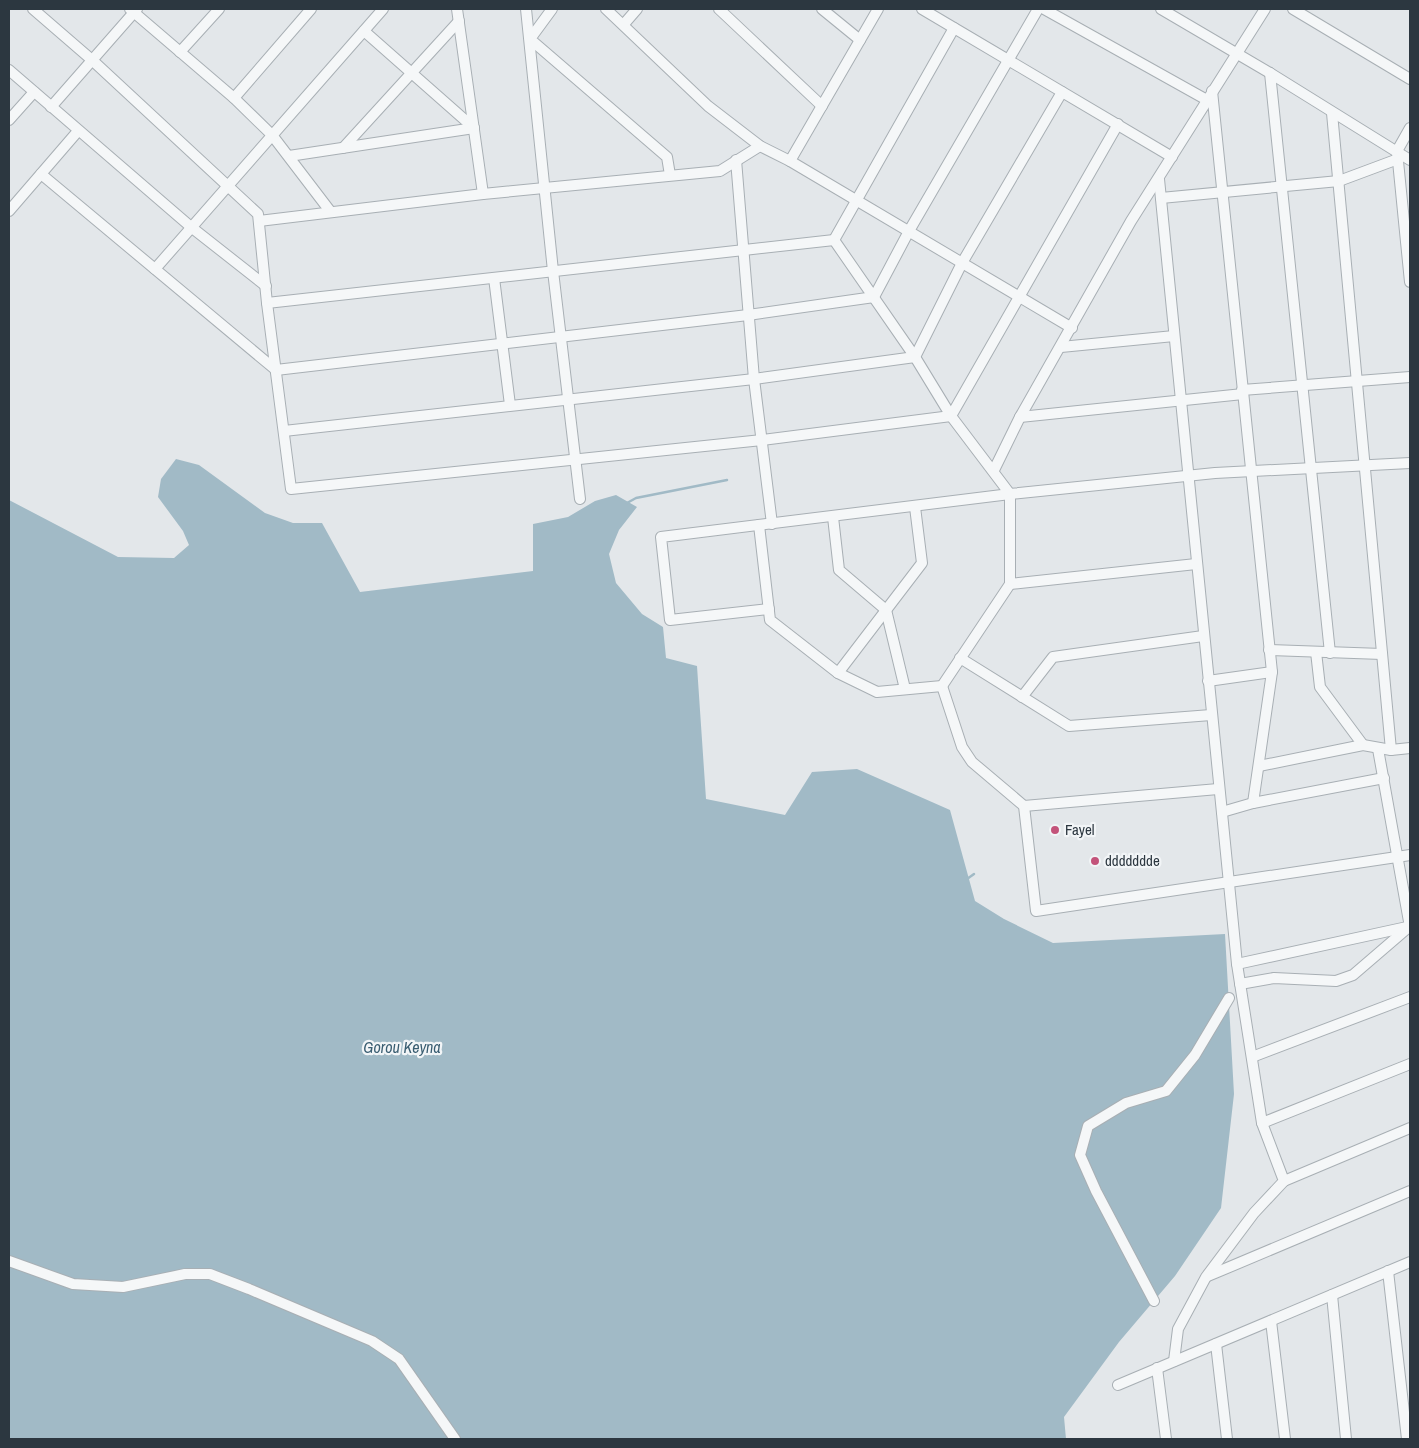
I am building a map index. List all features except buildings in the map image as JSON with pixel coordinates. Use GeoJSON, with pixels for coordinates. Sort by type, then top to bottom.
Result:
{"type":"FeatureCollection","features":[{"type":"Feature","properties":{"kind":"street"},"geometry":{"type":"LineString","coordinates":[[33,9],[92,60],[258,214],[266,286],[266,303],[291,489],[762,440],[951,416]]}},
{"type":"Feature","properties":{"kind":"street"},"geometry":{"type":"LineString","coordinates":[[180,52],[218,9]]}},
{"type":"Feature","properties":{"kind":"street"},"geometry":{"type":"LineString","coordinates":[[234,98],[311,9]]}},
{"type":"Feature","properties":{"kind":"street"},"geometry":{"type":"LineString","coordinates":[[155,269],[383,9]]}},
{"type":"Feature","properties":{"kind":"street"},"geometry":{"type":"LineString","coordinates":[[458,9],[483,194]]}},
{"type":"Feature","properties":{"kind":"street"},"geometry":{"type":"LineString","coordinates":[[526,9],[546,187],[553,271],[580,498]]}},
{"type":"Feature","properties":{"kind":"street"},"geometry":{"type":"LineString","coordinates":[[530,39],[552,9]]}},
{"type":"Feature","properties":{"kind":"street"},"geometry":{"type":"LineString","coordinates":[[606,9],[624,24],[708,106],[760,146],[790,161],[1072,328]]}},
{"type":"Feature","properties":{"kind":"street"},"geometry":{"type":"LineString","coordinates":[[624,24],[637,9]]}},
{"type":"Feature","properties":{"kind":"street"},"geometry":{"type":"LineString","coordinates":[[720,9],[822,106]]}},
{"type":"Feature","properties":{"kind":"street"},"geometry":{"type":"LineString","coordinates":[[822,9],[860,40]]}},
{"type":"Feature","properties":{"kind":"street"},"geometry":{"type":"LineString","coordinates":[[790,161],[878,9]]}},
{"type":"Feature","properties":{"kind":"street"},"geometry":{"type":"LineString","coordinates":[[922,9],[1118,124],[1172,158]]}},
{"type":"Feature","properties":{"kind":"street"},"geometry":{"type":"LineString","coordinates":[[874,298],[909,231],[1038,9]]}},
{"type":"Feature","properties":{"kind":"street"},"geometry":{"type":"LineString","coordinates":[[1044,9],[1209,95]]}},
{"type":"Feature","properties":{"kind":"street"},"geometry":{"type":"LineString","coordinates":[[1160,9],[1270,72],[1397,155],[1410,160]]}},
{"type":"Feature","properties":{"kind":"street"},"geometry":{"type":"LineString","coordinates":[[994,470],[1020,417],[1131,221],[1265,9]]}},
{"type":"Feature","properties":{"kind":"street"},"geometry":{"type":"LineString","coordinates":[[1293,9],[1410,79]]}},
{"type":"Feature","properties":{"kind":"street"},"geometry":{"type":"LineString","coordinates":[[51,107],[133,10],[234,98],[272,135],[330,211]]}},
{"type":"Feature","properties":{"kind":"street"},"geometry":{"type":"LineString","coordinates":[[343,148],[410,72],[459,21]]}},
{"type":"Feature","properties":{"kind":"street"},"geometry":{"type":"LineString","coordinates":[[834,240],[954,28]]}},
{"type":"Feature","properties":{"kind":"street"},"geometry":{"type":"LineString","coordinates":[[364,31],[474,128]]}},
{"type":"Feature","properties":{"kind":"street"},"geometry":{"type":"LineString","coordinates":[[530,39],[666,157],[670,176]]}},
{"type":"Feature","properties":{"kind":"street"},"geometry":{"type":"LineString","coordinates":[[9,70],[191,227],[266,286]]}},
{"type":"Feature","properties":{"kind":"street"},"geometry":{"type":"LineString","coordinates":[[1270,72],[1330,653]]}},
{"type":"Feature","properties":{"kind":"street"},"geometry":{"type":"LineString","coordinates":[[9,120],[34,92]]}},
{"type":"Feature","properties":{"kind":"street"},"geometry":{"type":"LineString","coordinates":[[915,357],[962,263],[1062,92]]}},
{"type":"Feature","properties":{"kind":"street"},"geometry":{"type":"LineString","coordinates":[[1209,95],[1222,192],[1272,672],[1253,803]]}},
{"type":"Feature","properties":{"kind":"street"},"geometry":{"type":"LineString","coordinates":[[1332,113],[1391,750]]}},
{"type":"Feature","properties":{"kind":"street"},"geometry":{"type":"LineString","coordinates":[[951,416],[1118,124]]}},
{"type":"Feature","properties":{"kind":"street"},"geometry":{"type":"LineString","coordinates":[[289,156],[474,128]]}},
{"type":"Feature","properties":{"kind":"street"},"geometry":{"type":"LineString","coordinates":[[1410,128],[1397,155],[1410,282]]}},
{"type":"Feature","properties":{"kind":"street"},"geometry":{"type":"LineString","coordinates":[[9,211],[78,131]]}},
{"type":"Feature","properties":{"kind":"street"},"geometry":{"type":"LineString","coordinates":[[259,220],[546,187],[720,171],[760,146]]}},
{"type":"Feature","properties":{"kind":"street"},"geometry":{"type":"LineString","coordinates":[[1161,198],[1338,181],[1397,155]]}},
{"type":"Feature","properties":{"kind":"street"},"geometry":{"type":"LineString","coordinates":[[736,160],[754,379],[772,524]]}},
{"type":"Feature","properties":{"kind":"street"},"geometry":{"type":"LineString","coordinates":[[41,174],[276,370],[748,315],[874,298]]}},
{"type":"Feature","properties":{"kind":"street"},"geometry":{"type":"LineString","coordinates":[[1159,179],[1218,789],[1222,812],[1227,881],[1237,964],[1262,1123],[1284,1181]]}},
{"type":"Feature","properties":{"kind":"street"},"geometry":{"type":"LineString","coordinates":[[266,303],[834,240]]}},
{"type":"Feature","properties":{"kind":"street"},"geometry":{"type":"LineString","coordinates":[[834,240],[915,357],[951,416],[994,470],[1010,494],[1010,584],[942,686]]}},
{"type":"Feature","properties":{"kind":"street"},"geometry":{"type":"LineString","coordinates":[[494,278],[510,405]]}},
{"type":"Feature","properties":{"kind":"street"},"geometry":{"type":"LineString","coordinates":[[1061,347],[1174,336]]}},
{"type":"Feature","properties":{"kind":"street"},"geometry":{"type":"LineString","coordinates":[[284,431],[568,398],[754,379],[915,357]]}},
{"type":"Feature","properties":{"kind":"street"},"geometry":{"type":"LineString","coordinates":[[1020,417],[1180,401],[1302,385],[1410,377]]}},
{"type":"Feature","properties":{"kind":"street"},"geometry":{"type":"LineString","coordinates":[[769,609],[670,620],[661,537],[1010,494],[1188,476],[1410,463]]}},
{"type":"Feature","properties":{"kind":"street"},"geometry":{"type":"LineString","coordinates":[[838,673],[922,563],[915,507]]}},
{"type":"Feature","properties":{"kind":"street"},"geometry":{"type":"LineString","coordinates":[[833,517],[839,570],[886,610],[905,689]]}},
{"type":"Feature","properties":{"kind":"street"},"geometry":{"type":"LineString","coordinates":[[759,525],[770,620],[838,673],[877,692],[942,686]]}},
{"type":"Feature","properties":{"kind":"street"},"geometry":{"type":"LineString","coordinates":[[1010,584],[1196,564]]}},
{"type":"Feature","properties":{"kind":"street"},"geometry":{"type":"LineString","coordinates":[[1022,697],[1053,657],[1203,636]]}},
{"type":"Feature","properties":{"kind":"street"},"geometry":{"type":"LineString","coordinates":[[1269,650],[1382,654]]}},
{"type":"Feature","properties":{"kind":"street"},"geometry":{"type":"LineString","coordinates":[[1316,652],[1320,687],[1363,745]]}},
{"type":"Feature","properties":{"kind":"street"},"geometry":{"type":"LineString","coordinates":[[960,658],[1069,726],[1211,715]]}},
{"type":"Feature","properties":{"kind":"street"},"geometry":{"type":"LineString","coordinates":[[1208,681],[1272,672]]}},
{"type":"Feature","properties":{"kind":"street"},"geometry":{"type":"LineString","coordinates":[[942,686],[962,747],[972,762],[1024,806],[1036,911],[1410,855]]}},
{"type":"Feature","properties":{"kind":"street"},"geometry":{"type":"LineString","coordinates":[[1259,766],[1363,745],[1391,750],[1410,748]]}},
{"type":"Feature","properties":{"kind":"street"},"geometry":{"type":"LineString","coordinates":[[1378,749],[1410,926]]}},
{"type":"Feature","properties":{"kind":"street"},"geometry":{"type":"LineString","coordinates":[[1222,812],[1253,803],[1384,778]]}},
{"type":"Feature","properties":{"kind":"street"},"geometry":{"type":"LineString","coordinates":[[1024,806],[1218,789]]}},
{"type":"Feature","properties":{"kind":"street"},"geometry":{"type":"LineString","coordinates":[[1237,964],[1410,926]]}},
{"type":"Feature","properties":{"kind":"street"},"geometry":{"type":"LineString","coordinates":[[1240,984],[1274,978],[1316,982],[1336,981],[1353,975],[1410,926]]}},
{"type":"Feature","properties":{"kind":"street"},"geometry":{"type":"LineString","coordinates":[[1252,1057],[1410,997]]}},
{"type":"Feature","properties":{"kind":"street"},"geometry":{"type":"LineString","coordinates":[[1154,1301],[1096,1191],[1080,1155],[1088,1126],[1126,1103],[1166,1091],[1195,1055],[1229,998]]}},
{"type":"Feature","properties":{"kind":"street"},"geometry":{"type":"LineString","coordinates":[[1262,1123],[1410,1064]]}},
{"type":"Feature","properties":{"kind":"street"},"geometry":{"type":"LineString","coordinates":[[1174,1361],[1178,1329],[1206,1277],[1254,1214],[1284,1181],[1410,1128]]}},
{"type":"Feature","properties":{"kind":"street"},"geometry":{"type":"LineString","coordinates":[[1206,1277],[1410,1191]]}},
{"type":"Feature","properties":{"kind":"street"},"geometry":{"type":"LineString","coordinates":[[9,1261],[73,1284],[123,1287],[185,1274],[210,1274],[249,1289],[372,1341],[399,1359],[454,1439]]}},
{"type":"Feature","properties":{"kind":"street"},"geometry":{"type":"LineString","coordinates":[[1118,1384],[1410,1262]]}},
{"type":"Feature","properties":{"kind":"street"},"geometry":{"type":"LineString","coordinates":[[1388,1272],[1406,1392],[1408,1439]]}},
{"type":"Feature","properties":{"kind":"street"},"geometry":{"type":"LineString","coordinates":[[1332,1295],[1346,1439]]}},
{"type":"Feature","properties":{"kind":"street"},"geometry":{"type":"LineString","coordinates":[[1271,1321],[1285,1439]]}},
{"type":"Feature","properties":{"kind":"street"},"geometry":{"type":"LineString","coordinates":[[1216,1344],[1227,1439]]}},
{"type":"Feature","properties":{"kind":"street"},"geometry":{"type":"LineString","coordinates":[[1157,1368],[1166,1439]]}},
{"type":"Feature","properties":{"kind":"water","name":"Gorou Keyna"},"geometry":{"type":"Polygon","coordinates":[[[176,459],[199,465],[265,513],[293,523],[322,523],[360,592],[533,571],[533,524],[568,517],[595,501],[616,495],[637,507],[619,530],[609,554],[616,583],[642,614],[663,627],[666,658],[697,666],[706,799],[785,815],[812,772],[857,769],[950,810],[975,901],[1004,919],[1053,943],[1225,934],[1234,1094],[1221,1208],[1175,1276],[1119,1342],[1064,1417],[1066,1439],[9,1439],[9,500],[118,557],[174,558],[189,545],[183,531],[158,497],[161,479],[176,459]]]}},
{"type":"Feature","properties":{"kind":"waterway"},"geometry":{"type":"LineString","coordinates":[[627,503],[636,498],[727,480]]}},
{"type":"Feature","properties":{"kind":"waterway"},"geometry":{"type":"LineString","coordinates":[[967,879],[974,874]]}},
{"type":"Feature","properties":{"kind":"place","name":"Fayel"},"geometry":{"type":"Point","coordinates":[1055,830]}},
{"type":"Feature","properties":{"kind":"place","name":"ddddddde"},"geometry":{"type":"Point","coordinates":[1095,861]}}]}
